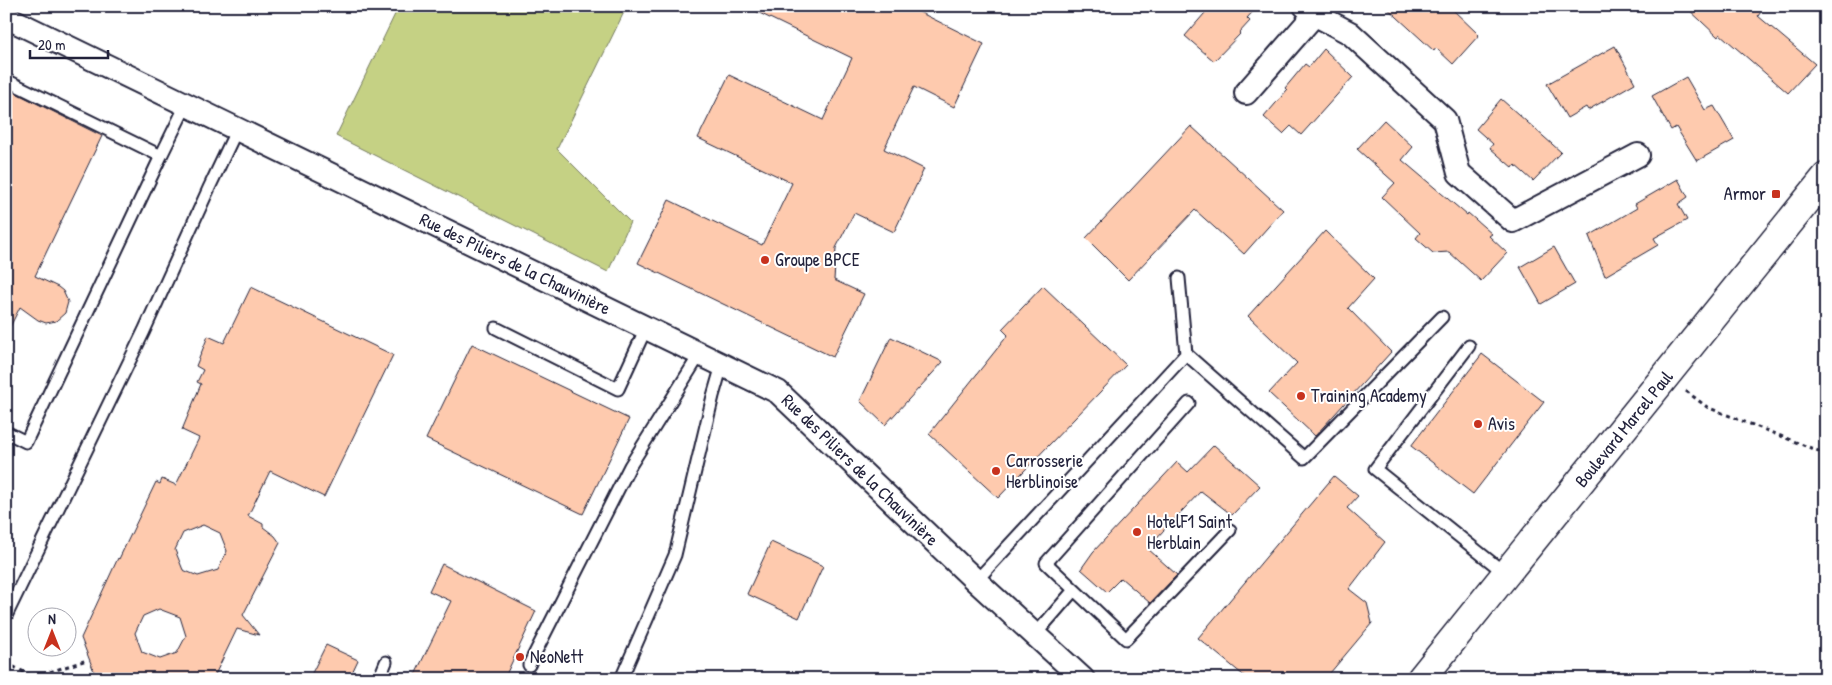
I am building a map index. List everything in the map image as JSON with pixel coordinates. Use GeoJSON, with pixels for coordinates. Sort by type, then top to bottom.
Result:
{"type":"FeatureCollection","features":[{"type":"Feature","properties":{"kind":"street"},"geometry":{"type":"LineString","coordinates":[[1246,93],[1314,9],[1350,33],[1445,120],[1459,173],[1513,221],[1638,155]]}},
{"type":"Feature","properties":{"kind":"street","name":"Rue des Piliers de la Chauvinière"},"geometry":{"type":"LineString","coordinates":[[6,17],[778,392],[976,581],[1083,679]]}},
{"type":"Feature","properties":{"kind":"street","name":"Boulevard Marcel Paul"},"geometry":{"type":"LineString","coordinates":[[1421,679],[1826,177]]}},
{"type":"Feature","properties":{"kind":"lane"},"geometry":{"type":"LineString","coordinates":[[6,80],[161,156]]}},
{"type":"Feature","properties":{"kind":"lane"},"geometry":{"type":"LineString","coordinates":[[6,432],[26,442],[186,105]]}},
{"type":"Feature","properties":{"kind":"lane"},"geometry":{"type":"LineString","coordinates":[[6,616],[144,332],[237,129]]}},
{"type":"Feature","properties":{"kind":"lane"},"geometry":{"type":"LineString","coordinates":[[1179,278],[1186,354],[1304,458],[1442,317]]}},
{"type":"Feature","properties":{"kind":"lane"},"geometry":{"type":"LineString","coordinates":[[496,328],[618,389],[646,328]]}},
{"type":"Feature","properties":{"kind":"lane"},"geometry":{"type":"LineString","coordinates":[[1469,346],[1375,469],[1506,574]]}},
{"type":"Feature","properties":{"kind":"lane"},"geometry":{"type":"LineString","coordinates":[[529,665],[630,466],[700,354]]}},
{"type":"Feature","properties":{"kind":"lane"},"geometry":{"type":"LineString","coordinates":[[976,581],[1186,354]]}},
{"type":"Feature","properties":{"kind":"lane"},"geometry":{"type":"LineString","coordinates":[[621,679],[675,555],[722,365]]}},
{"type":"Feature","properties":{"kind":"lane"},"geometry":{"type":"LineString","coordinates":[[1189,403],[1046,563],[1126,639],[1230,530]]}},
{"type":"Feature","properties":{"kind":"lane"},"geometry":{"type":"LineString","coordinates":[[1036,635],[1074,590]]}},
{"type":"Feature","properties":{"kind":"lane"},"geometry":{"type":"LineString","coordinates":[[379,679],[386,662]]}},
{"type":"Feature","properties":{"kind":"path"},"geometry":{"type":"LineString","coordinates":[[1667,376],[1707,407],[1826,454]]}},
{"type":"Feature","properties":{"kind":"path"},"geometry":{"type":"LineString","coordinates":[[6,662],[33,678],[87,660]]}},
{"type":"Feature","properties":{"kind":"green space"},"geometry":{"type":"Polygon","coordinates":[[[399,6],[627,6],[557,149],[630,222],[608,272],[336,136],[399,6]]]}},
{"type":"Feature","properties":{"kind":"building"},"geometry":{"type":"Polygon","coordinates":[[[745,6],[907,6],[984,44],[954,107],[914,87],[884,149],[924,169],[894,232],[854,213],[836,248],[834,280],[864,294],[833,357],[638,263],[669,200],[762,245],[792,183],[698,138],[729,75],[823,120],[852,58],[745,6]]]}},
{"type":"Feature","properties":{"kind":"building"},"geometry":{"type":"Polygon","coordinates":[[[1211,6],[1258,6],[1247,18],[1250,21],[1240,34],[1214,61],[1185,36],[1211,6]]]}},
{"type":"Feature","properties":{"kind":"building"},"geometry":{"type":"Polygon","coordinates":[[[1385,6],[1449,6],[1479,35],[1453,64],[1436,48],[1434,51],[1385,6]]]}},
{"type":"Feature","properties":{"kind":"building"},"geometry":{"type":"Polygon","coordinates":[[[1685,6],[1765,6],[1758,16],[1815,64],[1788,93],[1720,34],[1718,37],[1685,6]]]}},
{"type":"Feature","properties":{"kind":"building"},"geometry":{"type":"Polygon","coordinates":[[[1615,46],[1635,83],[1588,110],[1586,107],[1567,118],[1547,84],[1615,46]]]}},
{"type":"Feature","properties":{"kind":"building"},"geometry":{"type":"Polygon","coordinates":[[[1324,49],[1353,77],[1301,135],[1291,126],[1283,134],[1264,117],[1287,90],[1285,88],[1305,64],[1309,67],[1324,49]]]}},
{"type":"Feature","properties":{"kind":"building"},"geometry":{"type":"Polygon","coordinates":[[[1686,77],[1705,110],[1714,106],[1734,140],[1697,161],[1676,127],[1671,130],[1652,96],[1686,77]]]}},
{"type":"Feature","properties":{"kind":"building"},"geometry":{"type":"Polygon","coordinates":[[[6,88],[102,136],[35,276],[63,291],[68,302],[65,313],[56,321],[46,323],[38,320],[20,307],[6,335],[6,88]]]}},
{"type":"Feature","properties":{"kind":"building"},"geometry":{"type":"Polygon","coordinates":[[[1501,99],[1561,152],[1533,181],[1515,165],[1513,168],[1490,148],[1493,144],[1476,129],[1501,99]]]}},
{"type":"Feature","properties":{"kind":"building"},"geometry":{"type":"Polygon","coordinates":[[[1384,120],[1413,147],[1402,160],[1492,234],[1489,236],[1507,253],[1481,281],[1449,252],[1433,253],[1416,238],[1420,233],[1382,197],[1395,183],[1357,149],[1384,120]]]}},
{"type":"Feature","properties":{"kind":"building"},"geometry":{"type":"Polygon","coordinates":[[[1191,126],[1283,210],[1244,254],[1195,210],[1128,280],[1086,238],[1191,126]]]}},
{"type":"Feature","properties":{"kind":"building"},"geometry":{"type":"Polygon","coordinates":[[[1678,179],[1688,197],[1678,204],[1687,220],[1654,238],[1658,245],[1605,276],[1589,236],[1637,208],[1635,204],[1678,179]]]}},
{"type":"Feature","properties":{"kind":"building"},"geometry":{"type":"Polygon","coordinates":[[[1325,231],[1374,279],[1348,308],[1391,352],[1315,436],[1269,393],[1297,363],[1248,316],[1325,231]]]}},
{"type":"Feature","properties":{"kind":"building"},"geometry":{"type":"Polygon","coordinates":[[[1554,247],[1575,284],[1541,304],[1520,267],[1554,247]]]}},
{"type":"Feature","properties":{"kind":"building"},"geometry":{"type":"Polygon","coordinates":[[[1043,286],[1126,365],[998,498],[929,434],[1008,335],[1002,329],[1043,286]]]}},
{"type":"Feature","properties":{"kind":"building"},"geometry":{"type":"Polygon","coordinates":[[[251,287],[393,355],[324,497],[270,471],[248,516],[263,524],[263,527],[275,536],[280,543],[243,615],[259,635],[237,629],[213,679],[97,679],[81,638],[156,482],[160,484],[162,479],[176,485],[199,438],[182,430],[201,384],[197,382],[203,370],[196,366],[208,336],[224,343],[251,287]],[[203,525],[183,533],[175,550],[183,570],[198,576],[218,570],[227,551],[220,533],[203,525]],[[159,609],[143,616],[135,633],[142,652],[160,659],[177,653],[186,636],[180,617],[159,609]]]}},
{"type":"Feature","properties":{"kind":"building"},"geometry":{"type":"Polygon","coordinates":[[[891,337],[943,362],[885,425],[860,401],[891,337]]]}},
{"type":"Feature","properties":{"kind":"building"},"geometry":{"type":"Polygon","coordinates":[[[472,344],[629,419],[583,514],[426,439],[472,344]]]}},
{"type":"Feature","properties":{"kind":"building","name":"Avis"},"geometry":{"type":"Polygon","coordinates":[[[1482,354],[1544,402],[1473,494],[1411,446],[1482,354]]]}},
{"type":"Feature","properties":{"kind":"building","name":"HotelF1 Saint Herblain"},"geometry":{"type":"Polygon","coordinates":[[[1214,445],[1260,486],[1232,515],[1201,491],[1147,548],[1177,575],[1150,603],[1121,578],[1107,592],[1081,569],[1093,552],[1177,462],[1188,472],[1214,445]]]}},
{"type":"Feature","properties":{"kind":"building"},"geometry":{"type":"Polygon","coordinates":[[[1334,476],[1358,496],[1347,508],[1385,542],[1349,589],[1367,603],[1372,623],[1325,679],[1248,679],[1198,638],[1334,476]]]}},
{"type":"Feature","properties":{"kind":"building"},"geometry":{"type":"Polygon","coordinates":[[[771,542],[823,566],[799,618],[747,594],[771,542]]]}},
{"type":"Feature","properties":{"kind":"building"},"geometry":{"type":"Polygon","coordinates":[[[442,564],[536,611],[504,679],[413,679],[451,601],[429,591],[442,564]]]}},
{"type":"Feature","properties":{"kind":"building"},"geometry":{"type":"Polygon","coordinates":[[[326,645],[358,660],[349,679],[309,679],[326,645]]]}},
{"type":"Feature","properties":{"kind":"place","name":"Armor"},"geometry":{"type":"Point","coordinates":[1776,194]}},
{"type":"Feature","properties":{"kind":"place","name":"Groupe BPCE"},"geometry":{"type":"Point","coordinates":[765,260]}},
{"type":"Feature","properties":{"kind":"place","name":"Training Academy"},"geometry":{"type":"Point","coordinates":[1301,396]}},
{"type":"Feature","properties":{"kind":"place","name":"Avis"},"geometry":{"type":"Point","coordinates":[1478,424]}},
{"type":"Feature","properties":{"kind":"place","name":"Carrosserie Herblinoise"},"geometry":{"type":"Point","coordinates":[996,471]}},
{"type":"Feature","properties":{"kind":"place","name":"HotelF1 Saint Herblain"},"geometry":{"type":"Point","coordinates":[1137,532]}},
{"type":"Feature","properties":{"kind":"place","name":"NeoNett"},"geometry":{"type":"Point","coordinates":[520,657]}}]}
